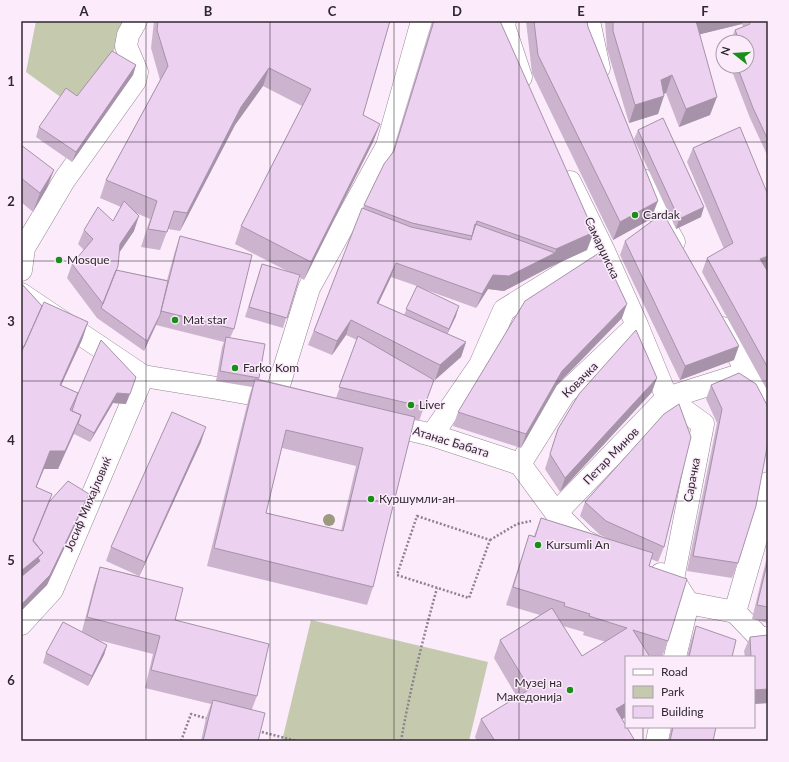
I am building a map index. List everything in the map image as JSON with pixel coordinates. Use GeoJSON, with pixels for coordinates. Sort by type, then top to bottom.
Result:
{"type":"FeatureCollection","features":[{"type":"Feature","properties":{"kind":"street"},"geometry":{"type":"LineString","coordinates":[[21,270],[24,248],[65,179],[135,81],[137,72],[126,46],[128,35],[136,21]]}},
{"type":"Feature","properties":{"kind":"street"},"geometry":{"type":"LineString","coordinates":[[275,398],[309,288],[387,146],[422,21]]}},
{"type":"Feature","properties":{"kind":"street"},"geometry":{"type":"LineString","coordinates":[[505,21],[504,26],[528,96]]}},
{"type":"Feature","properties":{"kind":"street"},"geometry":{"type":"LineString","coordinates":[[589,21],[598,65],[606,86]]}},
{"type":"Feature","properties":{"kind":"street"},"geometry":{"type":"LineString","coordinates":[[636,163],[665,226],[683,259]]}},
{"type":"Feature","properties":{"kind":"street","name":"Самарџиска"},"geometry":{"type":"LineString","coordinates":[[562,165],[603,249],[637,324],[667,398]]}},
{"type":"Feature","properties":{"kind":"street"},"geometry":{"type":"LineString","coordinates":[[432,435],[480,365],[504,310],[603,249]]}},
{"type":"Feature","properties":{"kind":"street"},"geometry":{"type":"LineString","coordinates":[[21,294],[143,376],[297,403]]}},
{"type":"Feature","properties":{"kind":"street"},"geometry":{"type":"LineString","coordinates":[[714,312],[768,411]]}},
{"type":"Feature","properties":{"kind":"street","name":"Ковачка"},"geometry":{"type":"LineString","coordinates":[[520,464],[564,394],[637,324]]}},
{"type":"Feature","properties":{"kind":"street"},"geometry":{"type":"LineString","coordinates":[[667,398],[746,373]]}},
{"type":"Feature","properties":{"kind":"street","name":"Јосиф Михајловиќ"},"geometry":{"type":"LineString","coordinates":[[21,624],[52,590],[143,376]]}},
{"type":"Feature","properties":{"kind":"street","name":"Петар Минов"},"geometry":{"type":"LineString","coordinates":[[556,514],[667,398]]}},
{"type":"Feature","properties":{"kind":"street","name":"Сарачка"},"geometry":{"type":"LineString","coordinates":[[667,398],[703,424],[673,580]]}},
{"type":"Feature","properties":{"kind":"street","name":"Атанас Бабата"},"geometry":{"type":"LineString","coordinates":[[365,419],[432,435],[520,464]]}},
{"type":"Feature","properties":{"kind":"street"},"geometry":{"type":"LineString","coordinates":[[520,464],[556,514],[583,540],[611,552]]}},
{"type":"Feature","properties":{"kind":"street"},"geometry":{"type":"LineString","coordinates":[[735,612],[758,532],[768,484]]}},
{"type":"Feature","properties":{"kind":"street"},"geometry":{"type":"LineString","coordinates":[[646,567],[673,580],[688,603],[735,612],[760,638],[768,638]]}},
{"type":"Feature","properties":{"kind":"street"},"geometry":{"type":"LineString","coordinates":[[675,656],[688,603]]}},
{"type":"Feature","properties":{"kind":"street"},"geometry":{"type":"LineString","coordinates":[[657,741],[660,728]]}},
{"type":"Feature","properties":{"kind":"path"},"geometry":{"type":"LineString","coordinates":[[490,540],[417,516],[397,575],[469,598],[490,540],[517,524],[556,514]]}},
{"type":"Feature","properties":{"kind":"path"},"geometry":{"type":"LineString","coordinates":[[401,741],[423,638],[437,588]]}},
{"type":"Feature","properties":{"kind":"path"},"geometry":{"type":"LineString","coordinates":[[181,741],[191,714],[214,720]]}},
{"type":"Feature","properties":{"kind":"path"},"geometry":{"type":"LineString","coordinates":[[252,730],[297,741]]}},
{"type":"Feature","properties":{"kind":"green space"},"geometry":{"type":"Polygon","coordinates":[[[36,21],[130,21],[108,61],[73,106],[26,72],[36,21]]]}},
{"type":"Feature","properties":{"kind":"green space"},"geometry":{"type":"Polygon","coordinates":[[[311,620],[488,662],[469,741],[282,741],[311,620]]]}},
{"type":"Feature","properties":{"kind":"building"},"geometry":{"type":"Polygon","coordinates":[[[158,21],[390,21],[363,115],[380,124],[311,262],[241,226],[311,89],[269,68],[241,107],[187,213],[174,211],[167,232],[148,229],[157,201],[106,180],[168,66],[157,30],[158,21]]]}},
{"type":"Feature","properties":{"kind":"building"},"geometry":{"type":"Polygon","coordinates":[[[434,21],[500,21],[594,232],[556,249],[477,221],[472,236],[412,223],[364,205],[384,164],[394,151],[434,21]]]}},
{"type":"Feature","properties":{"kind":"building"},"geometry":{"type":"Polygon","coordinates":[[[534,21],[587,21],[588,27],[658,201],[620,222],[538,55],[534,21]]]}},
{"type":"Feature","properties":{"kind":"building"},"geometry":{"type":"Polygon","coordinates":[[[613,21],[696,21],[717,97],[686,109],[672,75],[661,80],[664,96],[635,105],[613,31],[613,21]]]}},
{"type":"Feature","properties":{"kind":"building"},"geometry":{"type":"Polygon","coordinates":[[[749,21],[768,21],[768,140],[753,108],[740,74],[755,74],[755,34],[737,34],[735,30],[750,24],[749,21]]]}},
{"type":"Feature","properties":{"kind":"building"},"geometry":{"type":"Polygon","coordinates":[[[112,51],[136,65],[76,152],[39,127],[66,88],[77,96],[112,51]]]}},
{"type":"Feature","properties":{"kind":"building"},"geometry":{"type":"Polygon","coordinates":[[[663,118],[704,207],[679,219],[638,130],[663,118]]]}},
{"type":"Feature","properties":{"kind":"building"},"geometry":{"type":"Polygon","coordinates":[[[740,127],[768,195],[768,256],[760,259],[768,272],[768,368],[707,258],[733,243],[693,148],[740,127]]]}},
{"type":"Feature","properties":{"kind":"building"},"geometry":{"type":"Polygon","coordinates":[[[21,145],[54,170],[40,193],[21,178],[21,145]]]}},
{"type":"Feature","properties":{"kind":"building"},"geometry":{"type":"Polygon","coordinates":[[[124,201],[139,216],[120,244],[118,266],[103,304],[72,264],[93,239],[84,230],[98,207],[113,221],[124,201]]]}},
{"type":"Feature","properties":{"kind":"building"},"geometry":{"type":"Polygon","coordinates":[[[362,208],[411,227],[471,240],[475,224],[555,253],[509,276],[493,275],[482,294],[396,263],[377,303],[466,342],[440,365],[351,320],[337,341],[314,331],[362,208]]]}},
{"type":"Feature","properties":{"kind":"building"},"geometry":{"type":"Polygon","coordinates":[[[663,213],[739,346],[685,366],[625,241],[663,213]]]}},
{"type":"Feature","properties":{"kind":"building"},"geometry":{"type":"Polygon","coordinates":[[[180,236],[252,255],[234,329],[161,311],[180,236]]]}},
{"type":"Feature","properties":{"kind":"building"},"geometry":{"type":"Polygon","coordinates":[[[602,251],[627,304],[562,371],[526,434],[458,412],[525,301],[602,251]]]}},
{"type":"Feature","properties":{"kind":"building"},"geometry":{"type":"Polygon","coordinates":[[[262,264],[300,275],[287,318],[249,307],[262,264]]]}},
{"type":"Feature","properties":{"kind":"building"},"geometry":{"type":"Polygon","coordinates":[[[116,270],[168,281],[160,315],[147,341],[101,308],[116,270]]]}},
{"type":"Feature","properties":{"kind":"building"},"geometry":{"type":"Polygon","coordinates":[[[21,283],[42,306],[24,347],[21,345],[21,283]]]}},
{"type":"Feature","properties":{"kind":"building"},"geometry":{"type":"Polygon","coordinates":[[[417,286],[459,306],[449,329],[406,309],[417,286]]]}},
{"type":"Feature","properties":{"kind":"building"},"geometry":{"type":"Polygon","coordinates":[[[44,302],[88,322],[60,385],[78,393],[70,410],[81,415],[65,451],[50,451],[36,487],[52,494],[33,540],[43,553],[21,571],[21,353],[44,302]]]}},
{"type":"Feature","properties":{"kind":"building"},"geometry":{"type":"Polygon","coordinates":[[[636,330],[657,378],[565,478],[550,454],[558,429],[579,394],[636,330]]]}},
{"type":"Feature","properties":{"kind":"building"},"geometry":{"type":"Polygon","coordinates":[[[358,336],[434,380],[424,407],[339,387],[358,336]]]}},
{"type":"Feature","properties":{"kind":"building"},"geometry":{"type":"Polygon","coordinates":[[[226,337],[265,344],[259,378],[220,371],[226,337]]]}},
{"type":"Feature","properties":{"kind":"building"},"geometry":{"type":"Polygon","coordinates":[[[101,340],[136,377],[130,394],[117,393],[94,433],[78,424],[81,415],[72,411],[101,340]]]}},
{"type":"Feature","properties":{"kind":"building"},"geometry":{"type":"Polygon","coordinates":[[[739,373],[756,384],[768,407],[768,442],[756,506],[738,563],[693,556],[722,409],[711,385],[739,373]]]}},
{"type":"Feature","properties":{"kind":"building","name":"Куршумли-ан"},"geometry":{"type":"Polygon","coordinates":[[[255,379],[415,417],[373,587],[214,548],[255,379]],[[286,430],[266,513],[343,531],[363,448],[286,430]]]}},
{"type":"Feature","properties":{"kind":"building"},"geometry":{"type":"Polygon","coordinates":[[[679,404],[691,437],[664,547],[606,521],[585,502],[664,414],[679,404]]]}},
{"type":"Feature","properties":{"kind":"building"},"geometry":{"type":"Polygon","coordinates":[[[172,412],[206,427],[145,562],[111,547],[172,412]]]}},
{"type":"Feature","properties":{"kind":"building"},"geometry":{"type":"Polygon","coordinates":[[[68,481],[89,494],[50,575],[21,605],[21,577],[40,561],[38,558],[43,553],[33,541],[49,502],[68,481]]]}},
{"type":"Feature","properties":{"kind":"building"},"geometry":{"type":"Polygon","coordinates":[[[541,518],[653,553],[649,566],[687,579],[668,641],[633,630],[649,656],[625,656],[625,704],[616,709],[625,724],[625,728],[627,728],[635,741],[495,741],[481,719],[530,689],[500,640],[552,608],[582,656],[627,628],[564,606],[565,603],[513,587],[529,535],[535,537],[541,518]]]}},
{"type":"Feature","properties":{"kind":"building"},"geometry":{"type":"Polygon","coordinates":[[[768,560],[768,607],[757,605],[768,560]]]}},
{"type":"Feature","properties":{"kind":"building"},"geometry":{"type":"Polygon","coordinates":[[[100,567],[183,588],[175,620],[269,644],[257,696],[151,670],[160,636],[87,617],[100,567]]]}},
{"type":"Feature","properties":{"kind":"building"},"geometry":{"type":"Polygon","coordinates":[[[63,622],[107,645],[92,676],[46,653],[63,622]]]}},
{"type":"Feature","properties":{"kind":"building"},"geometry":{"type":"Polygon","coordinates":[[[696,626],[736,640],[732,656],[689,656],[696,626]]]}},
{"type":"Feature","properties":{"kind":"building"},"geometry":{"type":"Polygon","coordinates":[[[768,635],[768,689],[755,690],[755,656],[751,656],[750,637],[768,635]]]}},
{"type":"Feature","properties":{"kind":"building"},"geometry":{"type":"Polygon","coordinates":[[[213,700],[265,713],[258,741],[203,741],[213,700]]]}},
{"type":"Feature","properties":{"kind":"building"},"geometry":{"type":"Polygon","coordinates":[[[673,728],[716,728],[713,741],[670,741],[673,728]]]}},
{"type":"Feature","properties":{"kind":"place","name":"Cardak"},"geometry":{"type":"Point","coordinates":[635,215]}},
{"type":"Feature","properties":{"kind":"place","name":"Mosque"},"geometry":{"type":"Point","coordinates":[59,260]}},
{"type":"Feature","properties":{"kind":"place","name":"Mat star"},"geometry":{"type":"Point","coordinates":[175,320]}},
{"type":"Feature","properties":{"kind":"place","name":"Farko Kom"},"geometry":{"type":"Point","coordinates":[235,368]}},
{"type":"Feature","properties":{"kind":"place","name":"Liver"},"geometry":{"type":"Point","coordinates":[411,405]}},
{"type":"Feature","properties":{"kind":"place","name":"Куршумли-ан"},"geometry":{"type":"Point","coordinates":[371,499]}},
{"type":"Feature","properties":{"kind":"place","name":"Kursumli An"},"geometry":{"type":"Point","coordinates":[538,545]}},
{"type":"Feature","properties":{"kind":"place","name":"Музеј на Македонија"},"geometry":{"type":"Point","coordinates":[570,690]}}]}
